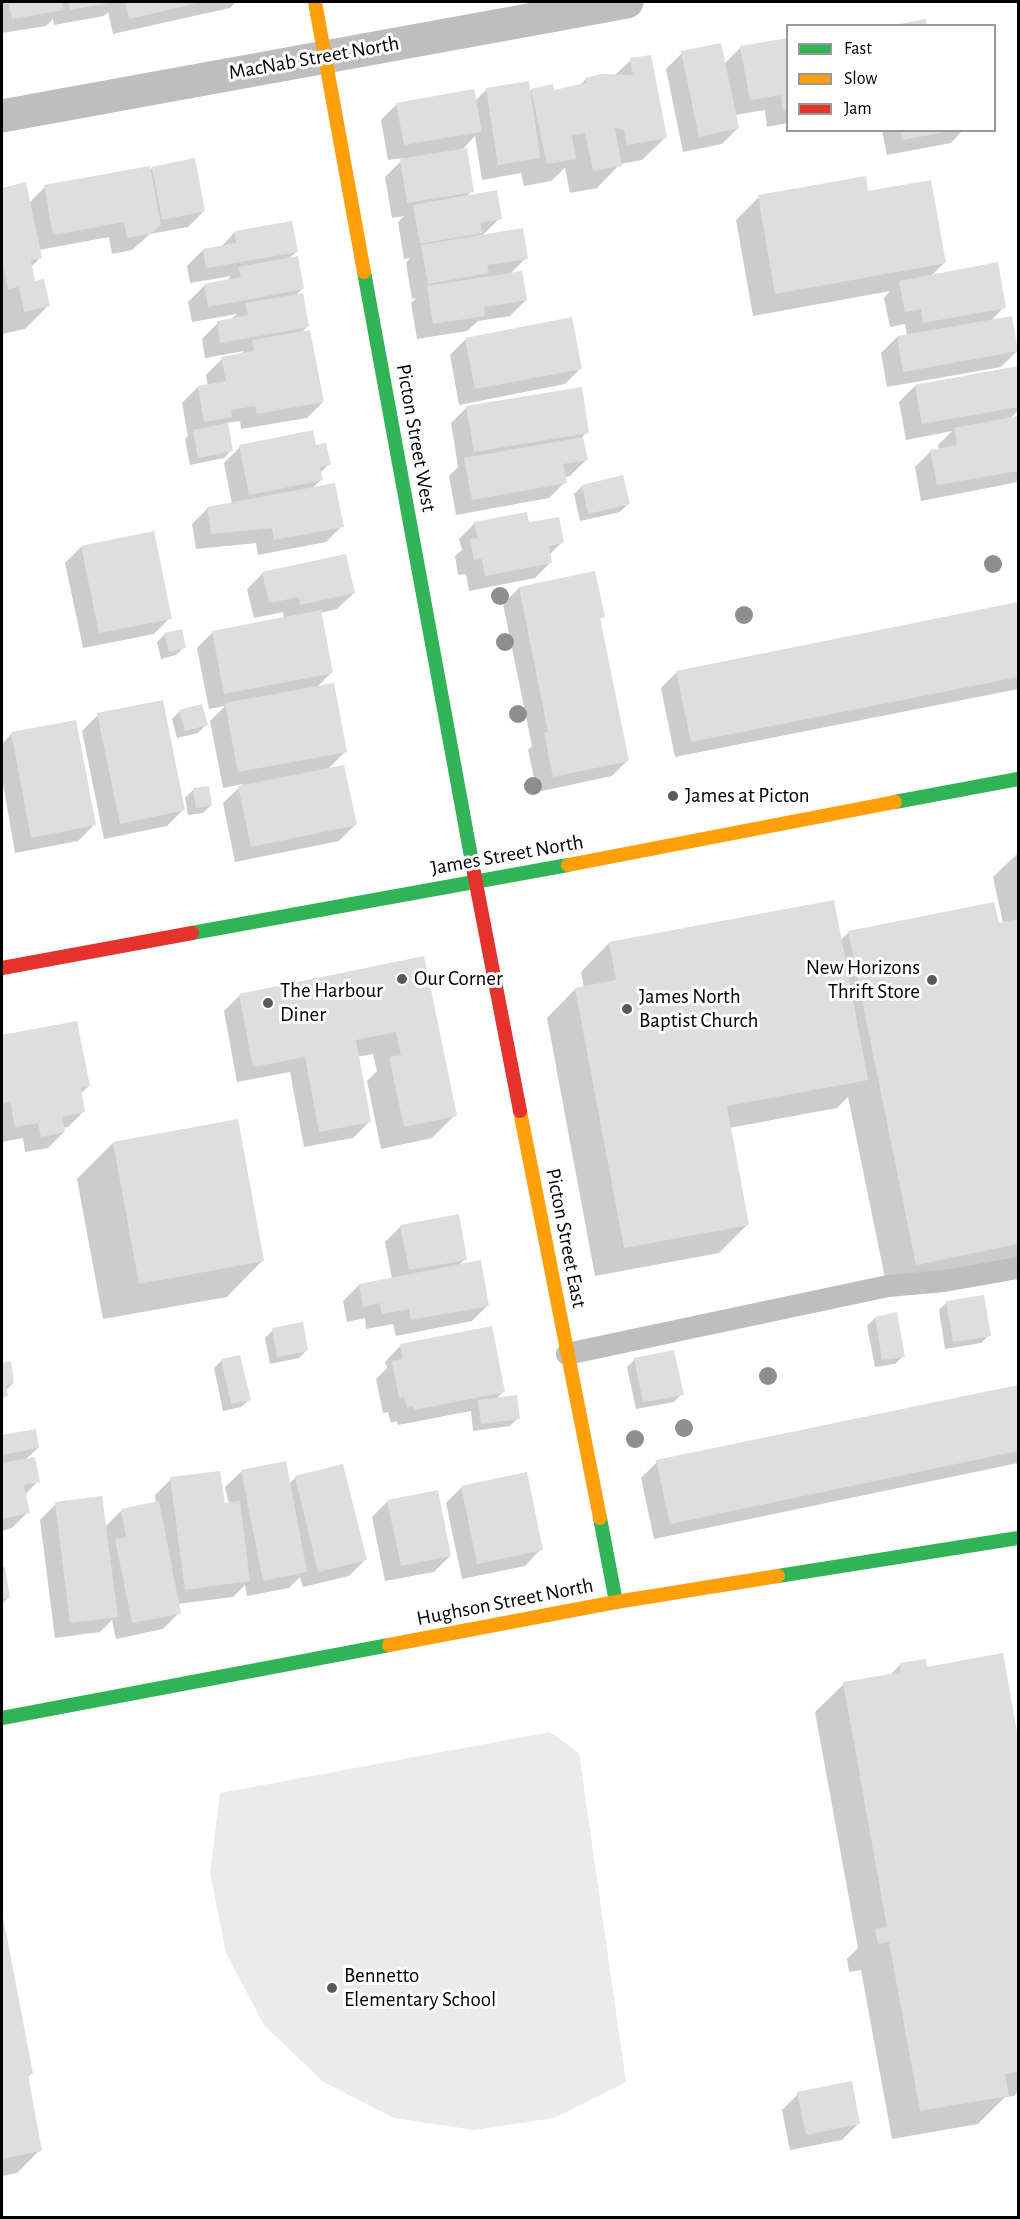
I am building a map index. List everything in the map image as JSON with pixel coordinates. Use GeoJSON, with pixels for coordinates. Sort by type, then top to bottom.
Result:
{"type":"FeatureCollection","features":[{"type":"Feature","properties":{"kind":"street","name":"Picton Street West"},"geometry":{"type":"LineString","coordinates":[[315,2],[477,881]]}},
{"type":"Feature","properties":{"kind":"street","name":"MacNab Street North"},"geometry":{"type":"LineString","coordinates":[[2,116],[627,2]]}},
{"type":"Feature","properties":{"kind":"street","name":"James Street North"},"geometry":{"type":"LineString","coordinates":[[2,968],[1018,779]]}},
{"type":"Feature","properties":{"kind":"street","name":"Picton Street East"},"geometry":{"type":"LineString","coordinates":[[477,881],[616,1602]]}},
{"type":"Feature","properties":{"kind":"street","name":"Hughson Street North"},"geometry":{"type":"LineString","coordinates":[[2,1718],[616,1602],[1018,1538]]}},
{"type":"Feature","properties":{"kind":"lane"},"geometry":{"type":"LineString","coordinates":[[567,1354],[888,1286],[944,1281],[1018,1268]]}},
{"type":"Feature","properties":{"kind":"shaded area"},"geometry":{"type":"Polygon","coordinates":[[[550,1732],[579,1753],[626,2082],[554,2118],[474,2130],[394,2118],[322,2081],[264,2025],[226,1953],[210,1873],[220,1793],[550,1732]]]}},
{"type":"Feature","properties":{"kind":"building"},"geometry":{"type":"Polygon","coordinates":[[[8,2],[62,2],[64,10],[12,19],[8,2]]]}},
{"type":"Feature","properties":{"kind":"building"},"geometry":{"type":"Polygon","coordinates":[[[68,2],[109,2],[109,3],[70,10],[68,2]]]}},
{"type":"Feature","properties":{"kind":"building"},"geometry":{"type":"Polygon","coordinates":[[[125,2],[202,2],[129,19],[125,2]]]}},
{"type":"Feature","properties":{"kind":"building"},"geometry":{"type":"Polygon","coordinates":[[[926,19],[927,24],[900,24],[926,19]]]}},
{"type":"Feature","properties":{"kind":"building"},"geometry":{"type":"Polygon","coordinates":[[[786,38],[786,111],[783,111],[781,95],[750,100],[740,46],[786,38]]]}},
{"type":"Feature","properties":{"kind":"building"},"geometry":{"type":"Polygon","coordinates":[[[721,43],[739,128],[699,137],[681,51],[721,43]]]}},
{"type":"Feature","properties":{"kind":"building"},"geometry":{"type":"Polygon","coordinates":[[[651,55],[667,138],[627,145],[624,130],[615,128],[622,166],[593,171],[585,133],[572,135],[576,159],[547,164],[531,89],[553,84],[554,90],[586,83],[585,78],[602,74],[633,75],[630,58],[651,55]]]}},
{"type":"Feature","properties":{"kind":"building"},"geometry":{"type":"Polygon","coordinates":[[[529,81],[540,158],[498,165],[486,88],[529,81]]]}},
{"type":"Feature","properties":{"kind":"building"},"geometry":{"type":"Polygon","coordinates":[[[474,89],[482,132],[404,145],[396,103],[474,89]]]}},
{"type":"Feature","properties":{"kind":"building"},"geometry":{"type":"Polygon","coordinates":[[[900,132],[946,132],[902,140],[900,132]]]}},
{"type":"Feature","properties":{"kind":"building"},"geometry":{"type":"Polygon","coordinates":[[[467,148],[474,192],[407,203],[400,159],[467,148]]]}},
{"type":"Feature","properties":{"kind":"building"},"geometry":{"type":"Polygon","coordinates":[[[195,158],[205,211],[162,220],[152,167],[195,158]]]}},
{"type":"Feature","properties":{"kind":"building"},"geometry":{"type":"Polygon","coordinates":[[[150,166],[161,225],[150,234],[127,238],[124,222],[53,235],[44,185],[150,166]]]}},
{"type":"Feature","properties":{"kind":"building"},"geometry":{"type":"Polygon","coordinates":[[[866,176],[868,191],[931,180],[946,263],[775,294],[758,195],[866,176]]]}},
{"type":"Feature","properties":{"kind":"building"},"geometry":{"type":"Polygon","coordinates":[[[26,182],[42,258],[31,260],[35,281],[44,279],[50,306],[24,312],[19,287],[8,289],[2,259],[2,188],[26,182]]]}},
{"type":"Feature","properties":{"kind":"building"},"geometry":{"type":"Polygon","coordinates":[[[497,190],[502,219],[480,223],[482,233],[420,244],[413,205],[497,190]]]}},
{"type":"Feature","properties":{"kind":"building"},"geometry":{"type":"Polygon","coordinates":[[[292,221],[298,252],[206,268],[203,249],[236,243],[235,231],[292,221]]]}},
{"type":"Feature","properties":{"kind":"building"},"geometry":{"type":"Polygon","coordinates":[[[523,228],[528,259],[487,265],[489,273],[428,284],[421,245],[523,228]]]}},
{"type":"Feature","properties":{"kind":"building"},"geometry":{"type":"Polygon","coordinates":[[[298,256],[304,289],[208,307],[204,284],[241,277],[238,267],[298,256]]]}},
{"type":"Feature","properties":{"kind":"building"},"geometry":{"type":"Polygon","coordinates":[[[998,262],[1006,308],[923,323],[921,309],[905,312],[899,281],[998,262]]]}},
{"type":"Feature","properties":{"kind":"building"},"geometry":{"type":"Polygon","coordinates":[[[522,271],[527,300],[484,307],[485,316],[433,324],[427,286],[522,271]]]}},
{"type":"Feature","properties":{"kind":"building"},"geometry":{"type":"Polygon","coordinates":[[[303,293],[309,327],[220,343],[217,321],[248,315],[245,303],[303,293]]]}},
{"type":"Feature","properties":{"kind":"building"},"geometry":{"type":"Polygon","coordinates":[[[1012,316],[1018,351],[903,372],[897,336],[1012,316]]]}},
{"type":"Feature","properties":{"kind":"building"},"geometry":{"type":"Polygon","coordinates":[[[572,317],[582,369],[475,389],[465,338],[572,317]]]}},
{"type":"Feature","properties":{"kind":"building"},"geometry":{"type":"Polygon","coordinates":[[[310,330],[324,402],[257,414],[255,406],[231,410],[232,417],[204,422],[198,386],[226,381],[221,357],[254,351],[252,340],[310,330]]]}},
{"type":"Feature","properties":{"kind":"building"},"geometry":{"type":"Polygon","coordinates":[[[1018,366],[1018,407],[922,424],[915,385],[1018,366]]]}},
{"type":"Feature","properties":{"kind":"building"},"geometry":{"type":"Polygon","coordinates":[[[582,387],[589,433],[474,452],[466,406],[582,387]]]}},
{"type":"Feature","properties":{"kind":"building"},"geometry":{"type":"Polygon","coordinates":[[[1018,416],[1018,471],[937,485],[930,450],[957,445],[954,428],[1018,416]]]}},
{"type":"Feature","properties":{"kind":"building"},"geometry":{"type":"Polygon","coordinates":[[[228,423],[233,451],[198,458],[193,430],[228,423]]]}},
{"type":"Feature","properties":{"kind":"building"},"geometry":{"type":"Polygon","coordinates":[[[313,430],[316,445],[326,443],[331,465],[320,467],[323,480],[249,495],[239,445],[313,430]]]}},
{"type":"Feature","properties":{"kind":"building"},"geometry":{"type":"Polygon","coordinates":[[[583,437],[588,460],[563,464],[567,483],[472,500],[464,458],[583,437]]]}},
{"type":"Feature","properties":{"kind":"building"},"geometry":{"type":"Polygon","coordinates":[[[623,475],[630,504],[588,514],[582,485],[623,475]]]}},
{"type":"Feature","properties":{"kind":"building"},"geometry":{"type":"Polygon","coordinates":[[[335,483],[344,527],[274,540],[272,528],[211,534],[207,507],[335,483]]]}},
{"type":"Feature","properties":{"kind":"building"},"geometry":{"type":"Polygon","coordinates":[[[527,512],[529,522],[559,517],[564,543],[549,546],[552,563],[485,576],[482,559],[474,560],[470,539],[478,538],[474,522],[527,512]]]}},
{"type":"Feature","properties":{"kind":"building"},"geometry":{"type":"Polygon","coordinates":[[[154,531],[172,619],[99,633],[81,546],[154,531]]]}},
{"type":"Feature","properties":{"kind":"building"},"geometry":{"type":"Polygon","coordinates":[[[346,554],[355,593],[300,605],[299,597],[269,603],[262,572],[346,554]]]}},
{"type":"Feature","properties":{"kind":"building"},"geometry":{"type":"Polygon","coordinates":[[[595,571],[605,617],[600,618],[629,761],[553,777],[544,733],[548,732],[519,587],[595,571]]]}},
{"type":"Feature","properties":{"kind":"building"},"geometry":{"type":"Polygon","coordinates":[[[1018,602],[1018,677],[691,742],[676,671],[1018,602]]]}},
{"type":"Feature","properties":{"kind":"building"},"geometry":{"type":"Polygon","coordinates":[[[321,610],[333,673],[224,694],[212,631],[321,610]]]}},
{"type":"Feature","properties":{"kind":"building"},"geometry":{"type":"Polygon","coordinates":[[[182,629],[186,648],[169,652],[164,633],[182,629]]]}},
{"type":"Feature","properties":{"kind":"building"},"geometry":{"type":"Polygon","coordinates":[[[334,683],[347,752],[238,772],[225,703],[334,683]]]}},
{"type":"Feature","properties":{"kind":"building"},"geometry":{"type":"Polygon","coordinates":[[[163,700],[185,810],[120,824],[97,713],[163,700]]]}},
{"type":"Feature","properties":{"kind":"building"},"geometry":{"type":"Polygon","coordinates":[[[202,704],[208,725],[185,731],[179,710],[202,704]]]}},
{"type":"Feature","properties":{"kind":"building"},"geometry":{"type":"Polygon","coordinates":[[[76,720],[96,825],[31,838],[11,732],[76,720]]]}},
{"type":"Feature","properties":{"kind":"building"},"geometry":{"type":"Polygon","coordinates":[[[344,765],[357,825],[251,847],[238,786],[344,765]]]}},
{"type":"Feature","properties":{"kind":"building"},"geometry":{"type":"Polygon","coordinates":[[[209,786],[212,805],[196,808],[193,788],[209,786]]]}},
{"type":"Feature","properties":{"kind":"building"},"geometry":{"type":"Polygon","coordinates":[[[834,900],[868,1080],[727,1106],[749,1225],[624,1248],[575,988],[616,980],[609,942],[834,900]]]}},
{"type":"Feature","properties":{"kind":"building"},"geometry":{"type":"Polygon","coordinates":[[[994,902],[999,923],[1018,919],[1018,1244],[916,1265],[848,931],[994,902]]]}},
{"type":"Feature","properties":{"kind":"building"},"geometry":{"type":"Polygon","coordinates":[[[424,956],[457,1116],[404,1127],[389,1057],[401,1055],[396,1032],[356,1040],[371,1122],[319,1132],[305,1057],[253,1067],[239,994],[424,956]]]}},
{"type":"Feature","properties":{"kind":"building"},"geometry":{"type":"Polygon","coordinates":[[[77,1021],[90,1086],[81,1088],[85,1112],[62,1117],[65,1132],[41,1137],[38,1123],[15,1127],[10,1101],[2,1104],[2,1035],[77,1021]]]}},
{"type":"Feature","properties":{"kind":"building"},"geometry":{"type":"Polygon","coordinates":[[[238,1119],[264,1261],[139,1284],[113,1142],[238,1119]]]}},
{"type":"Feature","properties":{"kind":"building"},"geometry":{"type":"Polygon","coordinates":[[[459,1214],[467,1260],[409,1270],[400,1225],[459,1214]]]}},
{"type":"Feature","properties":{"kind":"building"},"geometry":{"type":"Polygon","coordinates":[[[481,1260],[489,1306],[411,1320],[409,1309],[382,1314],[380,1303],[363,1307],[359,1284],[481,1260]]]}},
{"type":"Feature","properties":{"kind":"building"},"geometry":{"type":"Polygon","coordinates":[[[984,1295],[991,1336],[953,1342],[946,1301],[984,1295]]]}},
{"type":"Feature","properties":{"kind":"building"},"geometry":{"type":"Polygon","coordinates":[[[897,1312],[905,1357],[882,1360],[875,1317],[897,1312]]]}},
{"type":"Feature","properties":{"kind":"building"},"geometry":{"type":"Polygon","coordinates":[[[303,1322],[308,1351],[277,1357],[272,1328],[303,1322]]]}},
{"type":"Feature","properties":{"kind":"building"},"geometry":{"type":"Polygon","coordinates":[[[492,1326],[505,1392],[414,1410],[413,1406],[407,1408],[404,1397],[399,1398],[392,1361],[403,1359],[400,1344],[492,1326]]]}},
{"type":"Feature","properties":{"kind":"building"},"geometry":{"type":"Polygon","coordinates":[[[674,1350],[684,1395],[643,1402],[634,1358],[674,1350]]]}},
{"type":"Feature","properties":{"kind":"building"},"geometry":{"type":"Polygon","coordinates":[[[240,1355],[251,1400],[231,1404],[221,1359],[240,1355]]]}},
{"type":"Feature","properties":{"kind":"building"},"geometry":{"type":"Polygon","coordinates":[[[11,1361],[14,1383],[6,1385],[8,1396],[2,1397],[2,1363],[11,1361]]]}},
{"type":"Feature","properties":{"kind":"building"},"geometry":{"type":"Polygon","coordinates":[[[1018,1385],[1018,1451],[670,1524],[656,1460],[1018,1385]]]}},
{"type":"Feature","properties":{"kind":"building"},"geometry":{"type":"Polygon","coordinates":[[[517,1395],[520,1419],[481,1424],[478,1400],[517,1395]]]}},
{"type":"Feature","properties":{"kind":"building"},"geometry":{"type":"Polygon","coordinates":[[[36,1429],[39,1448],[2,1455],[2,1435],[36,1429]]]}},
{"type":"Feature","properties":{"kind":"building"},"geometry":{"type":"Polygon","coordinates":[[[35,1457],[40,1482],[24,1485],[30,1513],[2,1519],[2,1463],[35,1457]]]}},
{"type":"Feature","properties":{"kind":"building"},"geometry":{"type":"Polygon","coordinates":[[[286,1461],[307,1572],[263,1581],[241,1470],[286,1461]]]}},
{"type":"Feature","properties":{"kind":"building"},"geometry":{"type":"Polygon","coordinates":[[[343,1464],[367,1560],[318,1572],[295,1476],[343,1464]]]}},
{"type":"Feature","properties":{"kind":"building"},"geometry":{"type":"Polygon","coordinates":[[[220,1471],[225,1503],[240,1501],[250,1581],[185,1590],[170,1477],[220,1471]]]}},
{"type":"Feature","properties":{"kind":"building"},"geometry":{"type":"Polygon","coordinates":[[[527,1472],[543,1550],[477,1564],[461,1486],[527,1472]]]}},
{"type":"Feature","properties":{"kind":"building"},"geometry":{"type":"Polygon","coordinates":[[[438,1490],[451,1556],[401,1566],[387,1500],[438,1490]]]}},
{"type":"Feature","properties":{"kind":"building"},"geometry":{"type":"Polygon","coordinates":[[[102,1496],[118,1617],[70,1623],[55,1502],[102,1496]]]}},
{"type":"Feature","properties":{"kind":"building"},"geometry":{"type":"Polygon","coordinates":[[[159,1501],[181,1614],[132,1623],[115,1539],[126,1537],[121,1509],[159,1501]]]}},
{"type":"Feature","properties":{"kind":"building"},"geometry":{"type":"Polygon","coordinates":[[[2,1567],[5,1567],[10,1598],[2,1599],[2,1567]]]}},
{"type":"Feature","properties":{"kind":"building"},"geometry":{"type":"Polygon","coordinates":[[[1003,1653],[1018,1738],[1018,2072],[1005,2074],[1009,2096],[920,2111],[889,1942],[878,1944],[875,1929],[887,1927],[843,1682],[901,1672],[900,1663],[926,1659],[927,1667],[1003,1653]]]}},
{"type":"Feature","properties":{"kind":"building"},"geometry":{"type":"Polygon","coordinates":[[[2,1911],[33,2074],[28,2075],[42,2151],[2,2159],[2,1911]]]}},
{"type":"Feature","properties":{"kind":"building"},"geometry":{"type":"Polygon","coordinates":[[[852,2081],[860,2124],[806,2135],[797,2092],[852,2081]]]}},
{"type":"Feature","properties":{"kind":"traffic: fast"},"geometry":{"type":"LineString","coordinates":[[364,272],[474,873]]}},
{"type":"Feature","properties":{"kind":"traffic: fast"},"geometry":{"type":"LineString","coordinates":[[895,802],[1018,779]]}},
{"type":"Feature","properties":{"kind":"traffic: fast"},"geometry":{"type":"LineString","coordinates":[[192,933],[568,865]]}},
{"type":"Feature","properties":{"kind":"traffic: fast"},"geometry":{"type":"LineString","coordinates":[[600,1518],[616,1602]]}},
{"type":"Feature","properties":{"kind":"traffic: fast"},"geometry":{"type":"LineString","coordinates":[[778,1576],[1018,1538]]}},
{"type":"Feature","properties":{"kind":"traffic: fast"},"geometry":{"type":"LineString","coordinates":[[2,1718],[389,1645]]}},
{"type":"Feature","properties":{"kind":"traffic: slow"},"geometry":{"type":"LineString","coordinates":[[315,2],[364,272]]}},
{"type":"Feature","properties":{"kind":"traffic: slow"},"geometry":{"type":"LineString","coordinates":[[568,865],[895,802]]}},
{"type":"Feature","properties":{"kind":"traffic: slow"},"geometry":{"type":"LineString","coordinates":[[520,1111],[600,1518]]}},
{"type":"Feature","properties":{"kind":"traffic: slow"},"geometry":{"type":"LineString","coordinates":[[389,1645],[616,1602],[778,1576]]}},
{"type":"Feature","properties":{"kind":"traffic: jam"},"geometry":{"type":"LineString","coordinates":[[474,873],[520,1111]]}},
{"type":"Feature","properties":{"kind":"traffic: jam"},"geometry":{"type":"LineString","coordinates":[[2,968],[192,933]]}},
{"type":"Feature","properties":{"kind":"place","name":"James at Picton"},"geometry":{"type":"Point","coordinates":[673,796]}},
{"type":"Feature","properties":{"kind":"place","name":"Our Corner"},"geometry":{"type":"Point","coordinates":[402,979]}},
{"type":"Feature","properties":{"kind":"place","name":"New Horizons Thrift Store"},"geometry":{"type":"Point","coordinates":[932,980]}},
{"type":"Feature","properties":{"kind":"place","name":"The Harbour Diner"},"geometry":{"type":"Point","coordinates":[268,1003]}},
{"type":"Feature","properties":{"kind":"place","name":"James North Baptist Church"},"geometry":{"type":"Point","coordinates":[627,1009]}},
{"type":"Feature","properties":{"kind":"place","name":"Bennetto Elementary School"},"geometry":{"type":"Point","coordinates":[332,1988]}}]}
